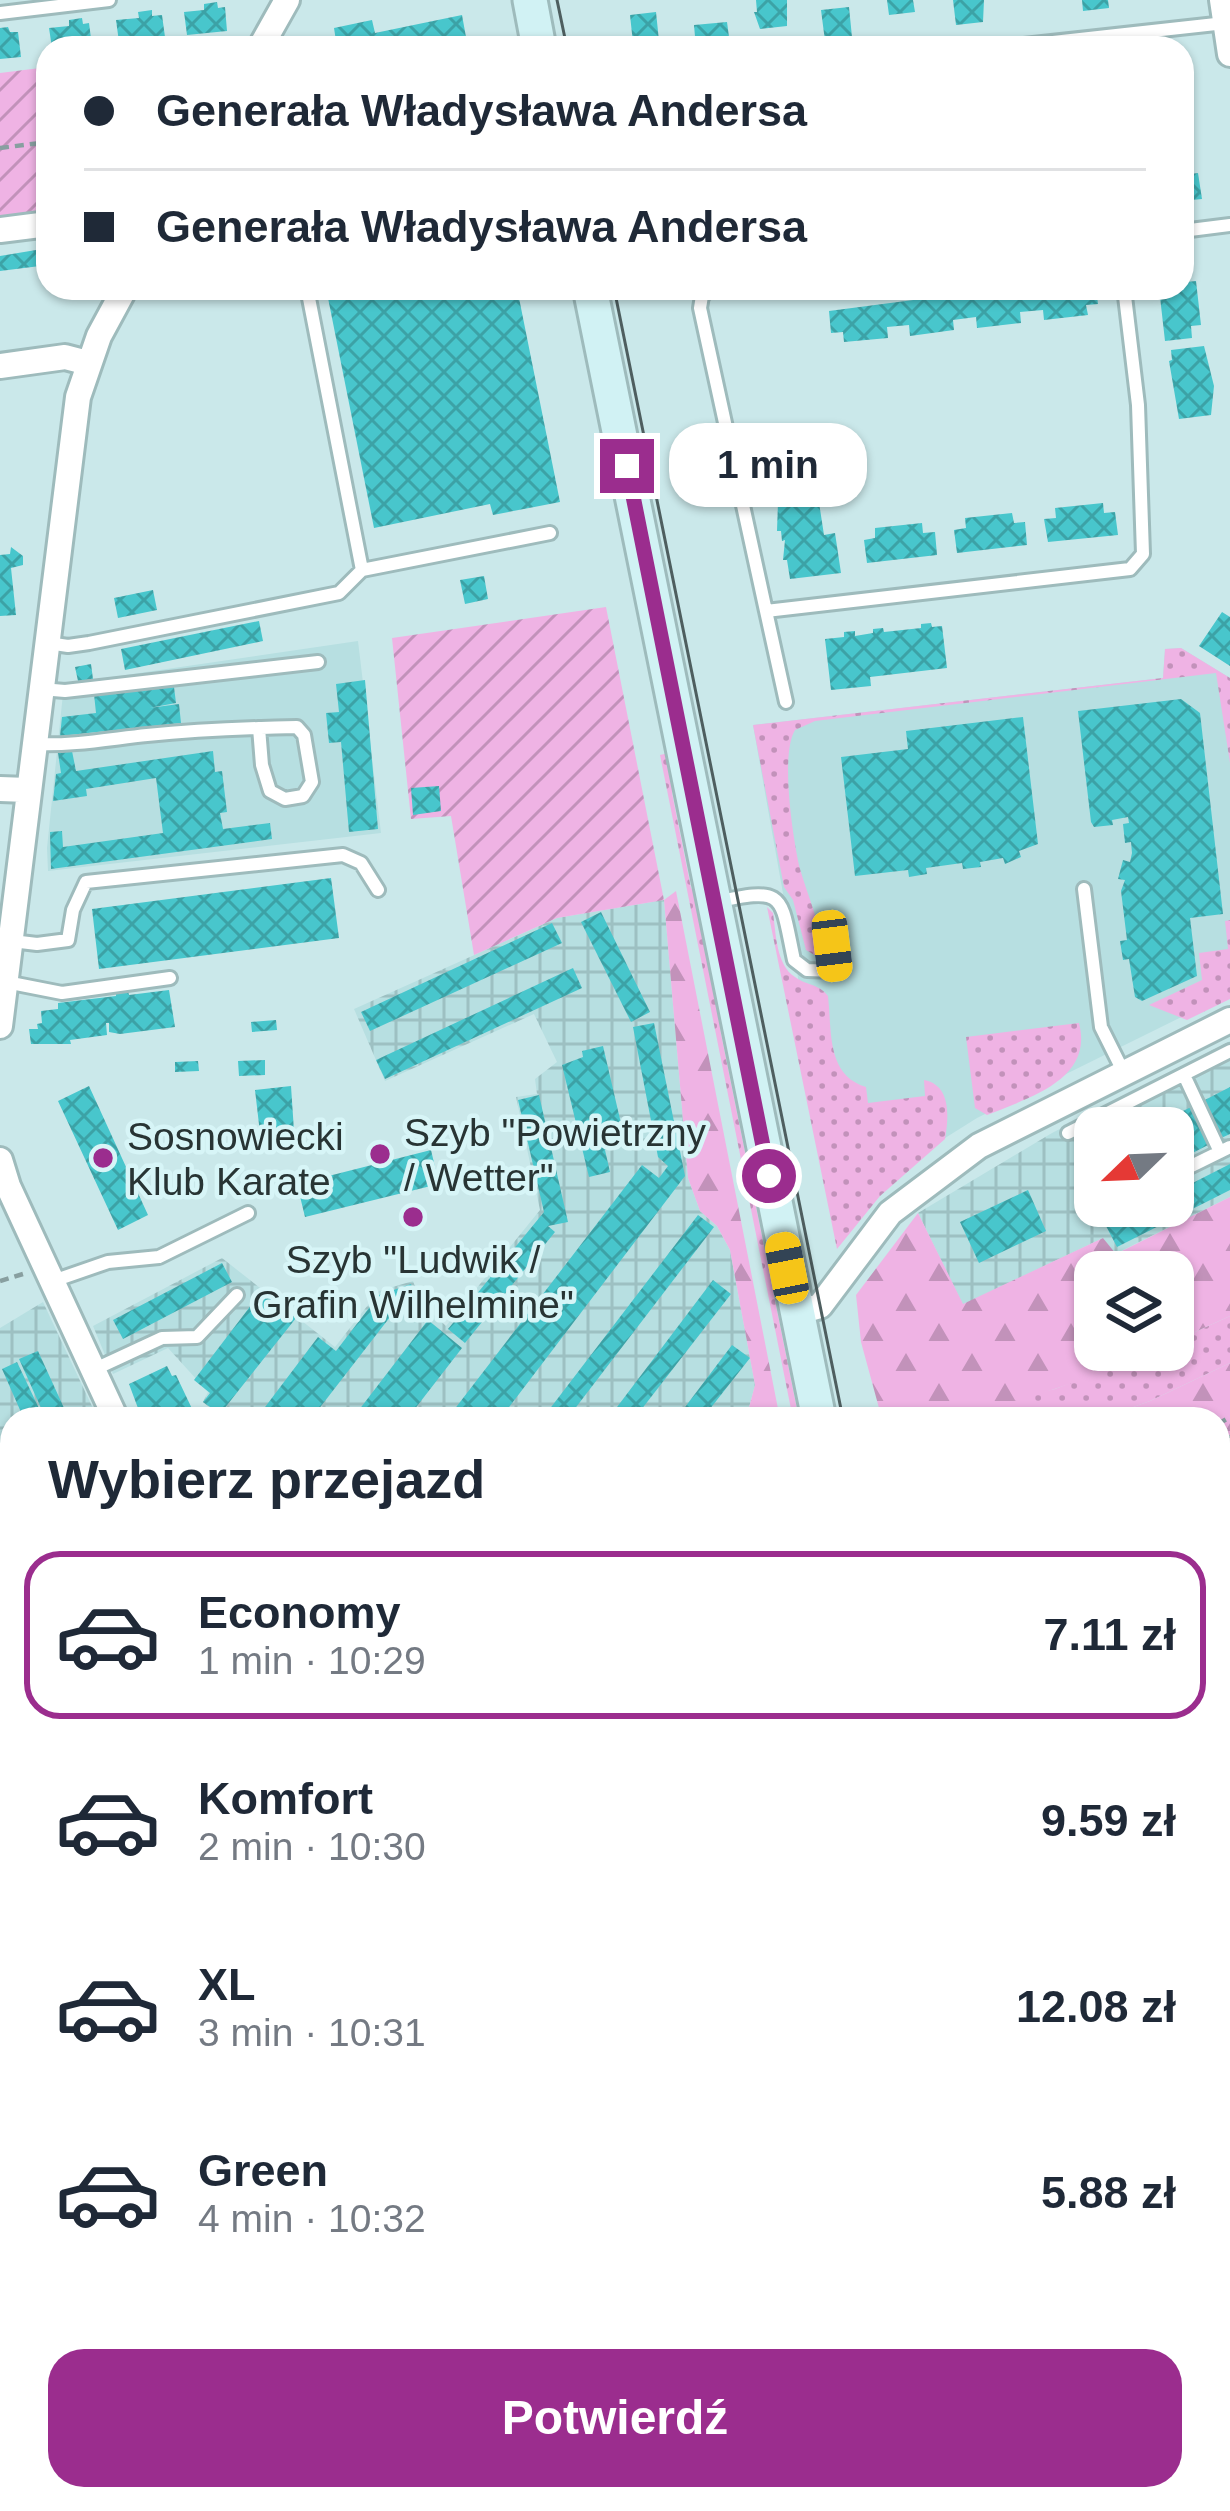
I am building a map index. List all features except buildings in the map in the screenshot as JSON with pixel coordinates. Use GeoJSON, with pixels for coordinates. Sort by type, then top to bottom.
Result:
{"type":"FeatureCollection","features":[{"type":"Feature","properties":{"kind":"main road"},"geometry":{"type":"LineString","coordinates":[[530,0],[537,36]]}},
{"type":"Feature","properties":{"kind":"main road"},"geometry":{"type":"LineString","coordinates":[[592,300],[816,1407]]}},
{"type":"Feature","properties":{"kind":"street"},"geometry":{"type":"LineString","coordinates":[[267,36],[287,0]]}},
{"type":"Feature","properties":{"kind":"street"},"geometry":{"type":"LineString","coordinates":[[1224,11],[1230,54]]}},
{"type":"Feature","properties":{"kind":"street"},"geometry":{"type":"LineString","coordinates":[[0,230],[36,226]]}},
{"type":"Feature","properties":{"kind":"street"},"geometry":{"type":"LineString","coordinates":[[0,1026],[75,414],[88,363],[119,300]]}},
{"type":"Feature","properties":{"kind":"street"},"geometry":{"type":"LineString","coordinates":[[0,366],[65,357],[88,363]]}},
{"type":"Feature","properties":{"kind":"street"},"geometry":{"type":"LineString","coordinates":[[0,789],[27,790]]}},
{"type":"Feature","properties":{"kind":"street"},"geometry":{"type":"LineString","coordinates":[[796,1313],[820,1306],[878,1227],[920,1188],[979,1146],[1230,1020]]}},
{"type":"Feature","properties":{"kind":"street"},"geometry":{"type":"LineString","coordinates":[[0,1160],[110,1407]]}},
{"type":"Feature","properties":{"kind":"lane"},"geometry":{"type":"LineString","coordinates":[[0,13],[109,0]]}},
{"type":"Feature","properties":{"kind":"lane"},"geometry":{"type":"LineString","coordinates":[[1071,36],[1224,11]]}},
{"type":"Feature","properties":{"kind":"lane"},"geometry":{"type":"LineString","coordinates":[[1194,230],[1230,225]]}},
{"type":"Feature","properties":{"kind":"lane"},"geometry":{"type":"LineString","coordinates":[[309,300],[362,570]]}},
{"type":"Feature","properties":{"kind":"lane"},"geometry":{"type":"LineString","coordinates":[[701,300],[786,702]]}},
{"type":"Feature","properties":{"kind":"lane"},"geometry":{"type":"LineString","coordinates":[[766,611],[1130,569],[1143,554],[1138,405],[1125,300]]}},
{"type":"Feature","properties":{"kind":"lane"},"geometry":{"type":"LineString","coordinates":[[45,642],[88,643],[339,592],[362,570],[550,533]]}},
{"type":"Feature","properties":{"kind":"lane"},"geometry":{"type":"LineString","coordinates":[[40,689],[65,691],[318,662]]}},
{"type":"Feature","properties":{"kind":"lane"},"geometry":{"type":"LineString","coordinates":[[33,744],[259,728],[297,727],[304,734],[311,782],[303,796],[285,799],[271,791],[262,765],[259,728]]}},
{"type":"Feature","properties":{"kind":"lane"},"geometry":{"type":"LineString","coordinates":[[10,940],[37,944],[68,940],[73,910],[86,882],[343,855],[361,863],[378,890]]}},
{"type":"Feature","properties":{"kind":"lane"},"geometry":{"type":"LineString","coordinates":[[1084,889],[1101,1027],[1124,1072]]}},
{"type":"Feature","properties":{"kind":"lane"},"geometry":{"type":"LineString","coordinates":[[715,902],[771,895],[782,905],[794,960],[807,970],[835,971],[829,921]]}},
{"type":"Feature","properties":{"kind":"lane"},"geometry":{"type":"LineString","coordinates":[[5,982],[62,993],[170,978]]}},
{"type":"Feature","properties":{"kind":"lane"},"geometry":{"type":"LineString","coordinates":[[1187,1042],[1199,1067]]}},
{"type":"Feature","properties":{"kind":"lane"},"geometry":{"type":"LineString","coordinates":[[1121,1107],[1230,1051]]}},
{"type":"Feature","properties":{"kind":"lane"},"geometry":{"type":"LineString","coordinates":[[1184,1075],[1225,1149],[1194,1164]]}},
{"type":"Feature","properties":{"kind":"lane"},"geometry":{"type":"LineString","coordinates":[[1086,1090],[1094,1107]]}},
{"type":"Feature","properties":{"kind":"lane"},"geometry":{"type":"LineString","coordinates":[[1068,1133],[1074,1130]]}},
{"type":"Feature","properties":{"kind":"lane"},"geometry":{"type":"LineString","coordinates":[[53,1282],[108,1262],[159,1257],[248,1213]]}},
{"type":"Feature","properties":{"kind":"lane"},"geometry":{"type":"LineString","coordinates":[[93,1370],[162,1338],[197,1337],[237,1294]]}},
{"type":"Feature","properties":{"kind":"path"},"geometry":{"type":"LineString","coordinates":[[0,148],[36,144]]}},
{"type":"Feature","properties":{"kind":"shaded area"},"geometry":{"type":"Polygon","coordinates":[[[358,641],[381,833],[48,871],[64,684],[358,641]]]}},
{"type":"Feature","properties":{"kind":"shaded area"},"geometry":{"type":"Polygon","coordinates":[[[1181,648],[1230,678],[1230,993],[977,1118],[894,1170],[841,1219],[753,725],[1163,678],[1165,649],[1181,648]]]}},
{"type":"Feature","properties":{"kind":"shaded area"},"geometry":{"type":"Polygon","coordinates":[[[664,900],[688,1178],[700,1211],[717,1226],[730,1250],[755,1385],[749,1407],[209,1407],[203,1402],[208,1392],[168,1348],[113,1374],[93,1326],[222,1258],[335,1347],[379,1291],[413,1281],[421,1303],[446,1326],[540,1210],[516,1097],[537,1094],[535,1079],[557,1062],[534,1014],[385,1081],[354,1009],[557,918],[664,900]]]}},
{"type":"Feature","properties":{"kind":"shaded area"},"geometry":{"type":"Polygon","coordinates":[[[1230,1041],[1230,1197],[1194,1215],[1194,1107],[1102,1107],[1230,1041]]]}},
{"type":"Feature","properties":{"kind":"shaded area"},"geometry":{"type":"Polygon","coordinates":[[[1074,1122],[1074,1227],[1169,1227],[1121,1251],[1113,1251],[1103,1238],[963,1305],[918,1213],[1074,1122]]]}},
{"type":"Feature","properties":{"kind":"shaded area"},"geometry":{"type":"Polygon","coordinates":[[[43,1302],[92,1407],[0,1407],[0,1328],[43,1302]]]}},
{"type":"Feature","properties":{"kind":"green space"},"geometry":{"type":"Polygon","coordinates":[[[36,68],[36,218],[0,223],[0,73],[36,68]]]}},
{"type":"Feature","properties":{"kind":"green space"},"geometry":{"type":"Polygon","coordinates":[[[606,607],[664,900],[557,918],[474,955],[451,816],[411,819],[392,638],[606,607]]]}},
{"type":"Feature","properties":{"kind":"green space"},"geometry":{"type":"Polygon","coordinates":[[[1181,648],[1230,678],[1230,763],[1216,673],[815,721],[795,730],[788,758],[791,819],[823,951],[818,957],[806,950],[793,900],[784,887],[753,725],[1163,678],[1165,649],[1181,648]]]}},
{"type":"Feature","properties":{"kind":"green space"},"geometry":{"type":"Polygon","coordinates":[[[669,753],[677,775],[672,793],[691,888],[704,902],[721,1034],[797,1407],[791,1407],[660,755],[669,753]]]}},
{"type":"Feature","properties":{"kind":"green space"},"geometry":{"type":"Polygon","coordinates":[[[676,891],[778,1407],[749,1407],[755,1385],[730,1250],[717,1226],[700,1211],[688,1178],[664,900],[676,891]]]}},
{"type":"Feature","properties":{"kind":"green space"},"geometry":{"type":"Polygon","coordinates":[[[767,907],[773,913],[784,965],[828,996],[837,1062],[853,1081],[866,1087],[868,1103],[925,1096],[924,1080],[939,1088],[946,1103],[945,1139],[880,1196],[837,1249],[767,907]]]}},
{"type":"Feature","properties":{"kind":"green space"},"geometry":{"type":"Polygon","coordinates":[[[1230,920],[1230,999],[1187,1020],[1149,1005],[1202,980],[1199,953],[1228,949],[1225,921],[1230,920]]]}},
{"type":"Feature","properties":{"kind":"green space"},"geometry":{"type":"Polygon","coordinates":[[[1079,1023],[1077,1059],[1054,1084],[987,1115],[975,1108],[966,1037],[1079,1023]]]}},
{"type":"Feature","properties":{"kind":"green space"},"geometry":{"type":"Polygon","coordinates":[[[1230,1197],[1230,1316],[1194,1332],[1194,1251],[1122,1251],[1170,1227],[1194,1227],[1194,1215],[1230,1197]]]}},
{"type":"Feature","properties":{"kind":"green space"},"geometry":{"type":"Polygon","coordinates":[[[918,1213],[963,1304],[1074,1252],[1074,1371],[1104,1371],[987,1407],[879,1407],[861,1342],[856,1295],[918,1213]]]}},
{"type":"Feature","properties":{"kind":"green space"},"geometry":{"type":"Polygon","coordinates":[[[1103,1238],[1114,1251],[1075,1251],[1103,1238]]]}},
{"type":"Feature","properties":{"kind":"green space"},"geometry":{"type":"Polygon","coordinates":[[[1230,1316],[1230,1363],[1133,1407],[976,1407],[1055,1389],[1101,1371],[1194,1371],[1194,1332],[1230,1316]]]}},
{"type":"Feature","properties":{"kind":"green space"},"geometry":{"type":"Polygon","coordinates":[[[1230,1363],[1230,1407],[1133,1407],[1230,1363]]]}},
{"type":"Feature","properties":{"kind":"tram line"},"geometry":{"type":"LineString","coordinates":[[557,0],[564,36]]}},
{"type":"Feature","properties":{"kind":"tram line"},"geometry":{"type":"LineString","coordinates":[[616,300],[841,1407]]}},
{"type":"Feature","properties":{"kind":"place","name":"Szyb \"Powietrzny / Wetter\""},"geometry":{"type":"Point","coordinates":[380,1154]}},
{"type":"Feature","properties":{"kind":"place","name":"Sosnowiecki Klub Karate"},"geometry":{"type":"Point","coordinates":[103,1158]}},
{"type":"Feature","properties":{"kind":"place","name":"Szyb \"Ludwik / Grafin Wilhelmine\""},"geometry":{"type":"Point","coordinates":[413,1217]}},
{"type":"Feature","properties":{"kind":"route"},"geometry":{"type":"LineString","coordinates":[[627,466],[769,1176]]}}]}
